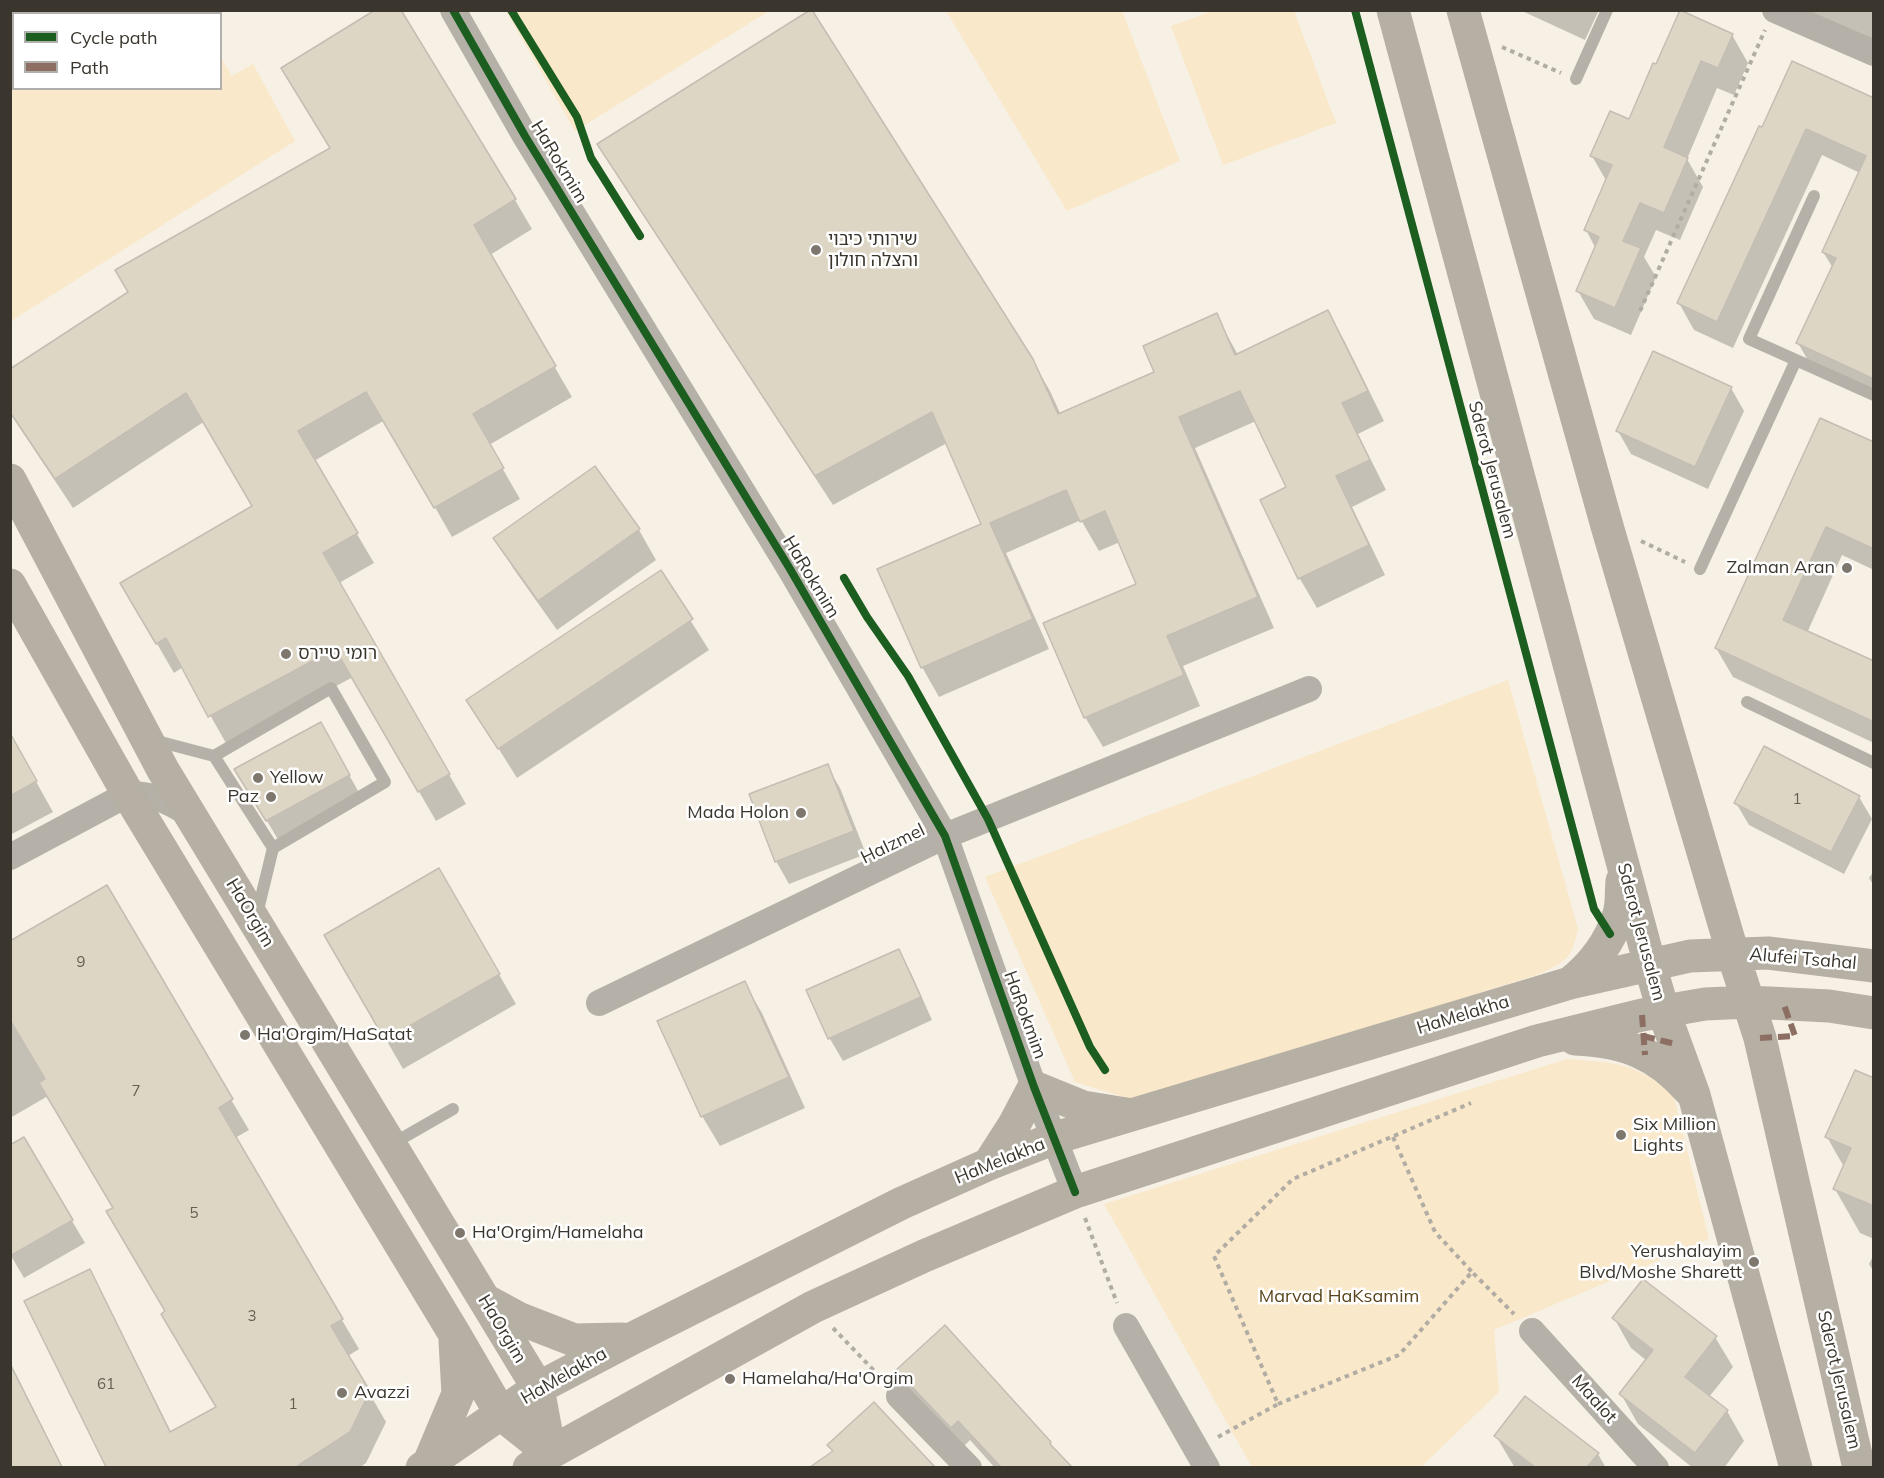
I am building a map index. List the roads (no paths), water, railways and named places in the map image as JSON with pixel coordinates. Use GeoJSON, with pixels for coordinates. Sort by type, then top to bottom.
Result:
{"type":"FeatureCollection","features":[{"type":"Feature","properties":{"kind":"main road","name":"Sderot Jerusalem"},"geometry":{"type":"LineString","coordinates":[[1393,10],[1650,965],[1663,1010],[1694,1095],[1796,1467]]}},
{"type":"Feature","properties":{"kind":"main road","name":"Sderot Jerusalem"},"geometry":{"type":"LineString","coordinates":[[1466,21],[1607,526],[1732,954],[1760,1038],[1859,1467]]}},
{"type":"Feature","properties":{"kind":"main road","name":"HaOrgim"},"geometry":{"type":"LineString","coordinates":[[10,480],[163,770],[538,1388],[540,1460]]}},
{"type":"Feature","properties":{"kind":"main road"},"geometry":{"type":"LineString","coordinates":[[10,585],[128,794],[501,1414],[540,1460],[813,1307],[924,1256],[1075,1192],[1537,1041],[1663,1010],[1705,1004],[1749,1002],[1829,1006],[1874,1013]]}},
{"type":"Feature","properties":{"kind":"main road"},"geometry":{"type":"LineString","coordinates":[[1570,983],[1586,970],[1601,952],[1620,913],[1623,864]]}},
{"type":"Feature","properties":{"kind":"main road","name":"Alufei Tsahal"},"geometry":{"type":"LineString","coordinates":[[1732,954],[1768,953],[1874,966]]}},
{"type":"Feature","properties":{"kind":"main road","name":"HaMelakha"},"geometry":{"type":"LineString","coordinates":[[426,1465],[538,1388],[633,1338],[902,1203],[1054,1138],[1570,983],[1690,956],[1732,954]]}},
{"type":"Feature","properties":{"kind":"main road"},"geometry":{"type":"LineString","coordinates":[[1537,1041],[1604,1040],[1625,1046],[1660,1062],[1694,1095]]}},
{"type":"Feature","properties":{"kind":"main road"},"geometry":{"type":"LineString","coordinates":[[989,1164],[1014,1125],[1034,1086],[1083,1107],[1134,1115]]}},
{"type":"Feature","properties":{"kind":"main road"},"geometry":{"type":"LineString","coordinates":[[484,1299],[520,1319],[574,1340],[633,1338]]}},
{"type":"Feature","properties":{"kind":"main road"},"geometry":{"type":"LineString","coordinates":[[426,1465],[458,1394],[454,1333]]}},
{"type":"Feature","properties":{"kind":"street","name":"HaRokmim"},"geometry":{"type":"LineString","coordinates":[[453,10],[525,136],[790,569],[945,836],[1034,1086],[1075,1192]]}},
{"type":"Feature","properties":{"kind":"street"},"geometry":{"type":"LineString","coordinates":[[1772,16],[1874,53]]}},
{"type":"Feature","properties":{"kind":"street","name":"HaIzmel"},"geometry":{"type":"LineString","coordinates":[[599,1003],[945,836],[1309,689]]}},
{"type":"Feature","properties":{"kind":"street"},"geometry":{"type":"LineString","coordinates":[[10,857],[128,794],[149,794],[191,815]]}},
{"type":"Feature","properties":{"kind":"street"},"geometry":{"type":"LineString","coordinates":[[80,818],[119,816],[144,821]]}},
{"type":"Feature","properties":{"kind":"street"},"geometry":{"type":"LineString","coordinates":[[1126,1326],[1202,1458]]}},
{"type":"Feature","properties":{"kind":"street","name":"Maalot"},"geometry":{"type":"LineString","coordinates":[[1532,1331],[1656,1467]]}},
{"type":"Feature","properties":{"kind":"street"},"geometry":{"type":"LineString","coordinates":[[899,1396],[969,1467]]}},
{"type":"Feature","properties":{"kind":"lane"},"geometry":{"type":"LineString","coordinates":[[1576,79],[1607,10]]}},
{"type":"Feature","properties":{"kind":"lane"},"geometry":{"type":"LineString","coordinates":[[1814,196],[1749,339],[1874,395]]}},
{"type":"Feature","properties":{"kind":"lane"},"geometry":{"type":"LineString","coordinates":[[1700,569],[1796,360]]}},
{"type":"Feature","properties":{"kind":"lane"},"geometry":{"type":"LineString","coordinates":[[214,756],[332,688],[385,782],[273,848]]}},
{"type":"Feature","properties":{"kind":"lane"},"geometry":{"type":"LineString","coordinates":[[1747,702],[1874,763]]}},
{"type":"Feature","properties":{"kind":"lane"},"geometry":{"type":"LineString","coordinates":[[148,739],[214,756],[273,848],[256,921]]}},
{"type":"Feature","properties":{"kind":"lane"},"geometry":{"type":"LineString","coordinates":[[391,1144],[453,1109]]}},
{"type":"Feature","properties":{"kind":"place","name":"שירותי כיבוי והצלה חולון"},"geometry":{"type":"Point","coordinates":[816,250]}},
{"type":"Feature","properties":{"kind":"place","name":"Zalman Aran"},"geometry":{"type":"Point","coordinates":[1847,568]}},
{"type":"Feature","properties":{"kind":"place","name":"רומי טיירס"},"geometry":{"type":"Point","coordinates":[286,654]}},
{"type":"Feature","properties":{"kind":"place","name":"Yellow"},"geometry":{"type":"Point","coordinates":[258,778]}},
{"type":"Feature","properties":{"kind":"place","name":"Paz"},"geometry":{"type":"Point","coordinates":[271,797]}},
{"type":"Feature","properties":{"kind":"place","name":"Mada Holon"},"geometry":{"type":"Point","coordinates":[801,813]}},
{"type":"Feature","properties":{"kind":"place","name":"Ha'Orgim/HaSatat"},"geometry":{"type":"Point","coordinates":[245,1035]}},
{"type":"Feature","properties":{"kind":"place","name":"Six Million Lights"},"geometry":{"type":"Point","coordinates":[1621,1135]}},
{"type":"Feature","properties":{"kind":"place","name":"Ha'Orgim/Hamelaha"},"geometry":{"type":"Point","coordinates":[460,1233]}},
{"type":"Feature","properties":{"kind":"place","name":"Yerushalayim Blvd/Moshe Sharett"},"geometry":{"type":"Point","coordinates":[1754,1262]}},
{"type":"Feature","properties":{"kind":"place","name":"Hamelaha/Ha'Orgim"},"geometry":{"type":"Point","coordinates":[730,1379]}},
{"type":"Feature","properties":{"kind":"place","name":"Avazzi"},"geometry":{"type":"Point","coordinates":[342,1393]}},
{"type":"Feature","properties":{"kind":"park label","name":"Marvad HaKsamim"},"geometry":{"type":"Point","coordinates":[1339,1297]}}]}
